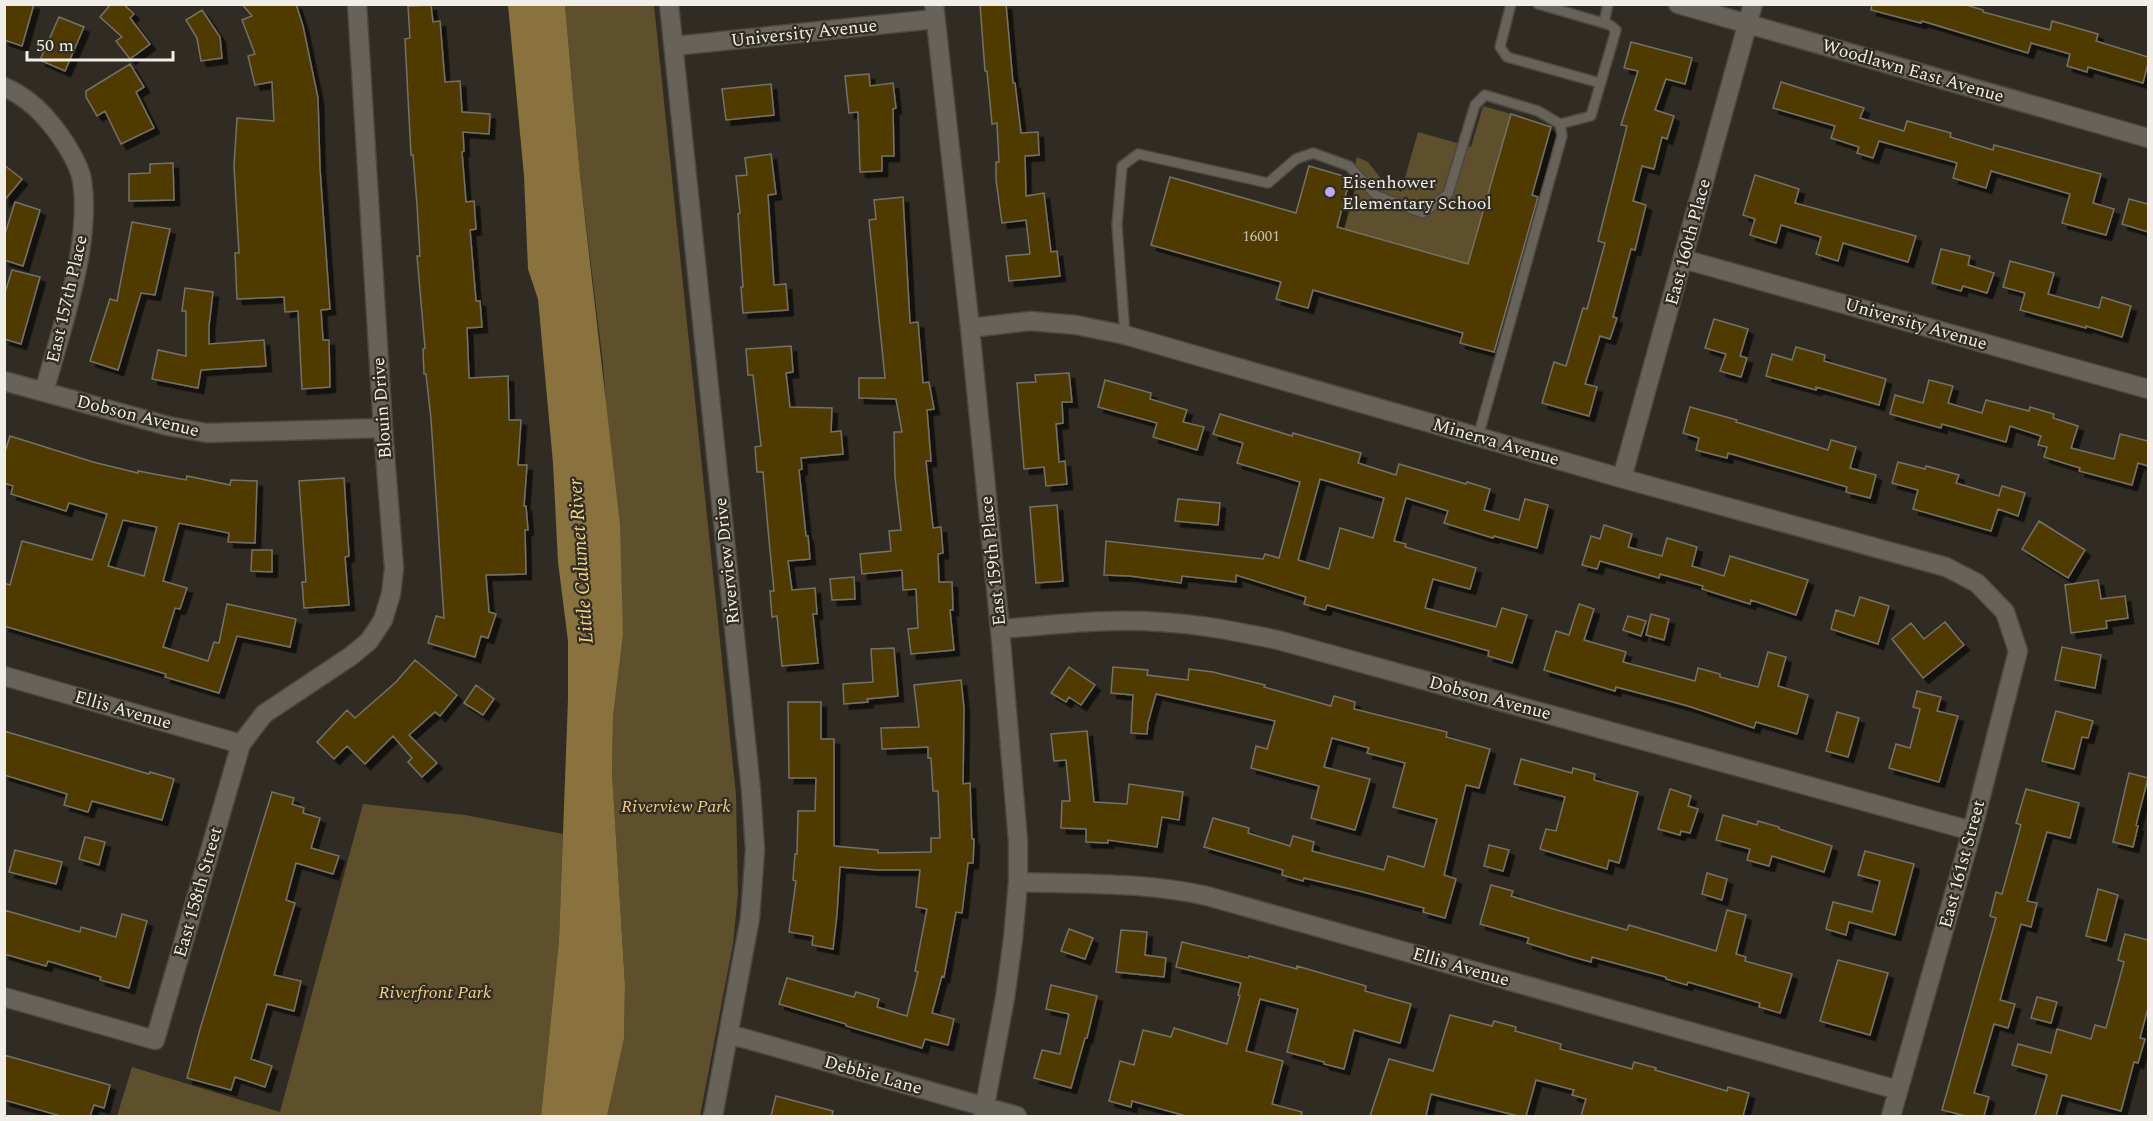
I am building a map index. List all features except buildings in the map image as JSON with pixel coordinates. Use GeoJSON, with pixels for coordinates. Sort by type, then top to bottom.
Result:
{"type":"FeatureCollection","features":[{"type":"Feature","properties":{"kind":"street"},"geometry":{"type":"LineString","coordinates":[[346,4],[359,27]]}},
{"type":"Feature","properties":{"kind":"street","name":"Blouin Drive"},"geometry":{"type":"LineString","coordinates":[[241,744],[264,714],[351,656],[369,641],[383,620],[391,594],[394,568],[383,428],[357,4]]}},
{"type":"Feature","properties":{"kind":"street","name":"Riverview Drive"},"geometry":{"type":"LineString","coordinates":[[669,4],[751,790],[755,850],[750,918],[713,1116]]}},
{"type":"Feature","properties":{"kind":"street","name":"Woodlawn East Avenue"},"geometry":{"type":"LineString","coordinates":[[1678,4],[2148,138]]}},
{"type":"Feature","properties":{"kind":"street","name":"East 160th Place"},"geometry":{"type":"LineString","coordinates":[[1622,478],[1753,4]]}},
{"type":"Feature","properties":{"kind":"street","name":"University Avenue"},"geometry":{"type":"LineString","coordinates":[[674,46],[934,12]]}},
{"type":"Feature","properties":{"kind":"street","name":"East 159th Place"},"geometry":{"type":"LineString","coordinates":[[934,12],[970,328],[1016,797],[1018,882],[1005,998],[984,1112]]}},
{"type":"Feature","properties":{"kind":"street","name":"East 157th Place"},"geometry":{"type":"LineString","coordinates":[[4,87],[40,111],[62,138],[81,178],[84,226],[77,267],[44,392]]}},
{"type":"Feature","properties":{"kind":"street","name":"University Avenue"},"geometry":{"type":"LineString","coordinates":[[1683,259],[2148,389]]}},
{"type":"Feature","properties":{"kind":"street","name":"Minerva Avenue"},"geometry":{"type":"LineString","coordinates":[[970,328],[1030,321],[1076,325],[1125,335],[1622,478],[1946,567],[1977,582],[2006,612]]}},
{"type":"Feature","properties":{"kind":"street","name":"Dobson Avenue"},"geometry":{"type":"LineString","coordinates":[[4,381],[168,426],[207,433],[383,428]]}},
{"type":"Feature","properties":{"kind":"street","name":"East 161st Street"},"geometry":{"type":"LineString","coordinates":[[1891,1116],[1972,831],[2018,651],[2006,612]]}},
{"type":"Feature","properties":{"kind":"street","name":"Dobson Avenue"},"geometry":{"type":"LineString","coordinates":[[1000,629],[1115,621],[1158,621],[1194,624],[1245,633],[1301,646],[1972,831]]}},
{"type":"Feature","properties":{"kind":"street","name":"Ellis Avenue"},"geometry":{"type":"LineString","coordinates":[[4,675],[241,744]]}},
{"type":"Feature","properties":{"kind":"street","name":"East 158th Street"},"geometry":{"type":"LineString","coordinates":[[4,997],[155,1040],[241,744]]}},
{"type":"Feature","properties":{"kind":"street","name":"Ellis Avenue"},"geometry":{"type":"LineString","coordinates":[[1018,882],[1178,889],[1898,1090]]}},
{"type":"Feature","properties":{"kind":"street","name":"Debbie Lane"},"geometry":{"type":"LineString","coordinates":[[729,1034],[984,1112],[1017,1116]]}},
{"type":"Feature","properties":{"kind":"lane"},"geometry":{"type":"LineString","coordinates":[[1510,4],[1500,47],[1507,57],[1600,82]]}},
{"type":"Feature","properties":{"kind":"lane"},"geometry":{"type":"LineString","coordinates":[[1125,335],[1117,225],[1122,166],[1138,154],[1269,183],[1296,159],[1313,153],[1349,166],[1377,196],[1422,213],[1448,194],[1475,105],[1485,95],[1538,111],[1560,124],[1591,116],[1616,30],[1604,23],[1538,4]]}},
{"type":"Feature","properties":{"kind":"lane"},"geometry":{"type":"LineString","coordinates":[[1604,23],[1608,4]]}},
{"type":"Feature","properties":{"kind":"lane"},"geometry":{"type":"LineString","coordinates":[[1478,437],[1562,136],[1560,124]]}},
{"type":"Feature","properties":{"kind":"green space","name":"Riverview Park"},"geometry":{"type":"Polygon","coordinates":[[[565,5],[654,5],[736,795],[738,894],[733,944],[700,1116],[607,1116],[624,1039],[625,985],[612,772],[613,717],[623,635],[603,364],[580,175],[565,5]]]}},
{"type":"Feature","properties":{"kind":"green space"},"geometry":{"type":"Polygon","coordinates":[[[1483,106],[1511,114],[1468,264],[1337,227],[1357,157],[1368,162],[1383,181],[1401,192],[1418,132],[1471,147],[1483,106]]]}},
{"type":"Feature","properties":{"kind":"green space","name":"Riverfront Park"},"geometry":{"type":"Polygon","coordinates":[[[363,804],[465,815],[563,834],[559,940],[541,1116],[117,1116],[132,1067],[280,1112],[363,804]]]}},
{"type":"Feature","properties":{"kind":"water","name":"Little Calumet River"},"geometry":{"type":"Polygon","coordinates":[[[508,5],[565,5],[580,175],[620,525],[623,635],[613,717],[612,772],[625,985],[624,1039],[607,1116],[541,1116],[559,940],[568,641],[558,562],[553,463],[538,299],[528,269],[524,176],[508,5]]]}},
{"type":"Feature","properties":{"kind":"place","name":"Eisenhower Elementary School"},"geometry":{"type":"Point","coordinates":[1330,192]}}]}
